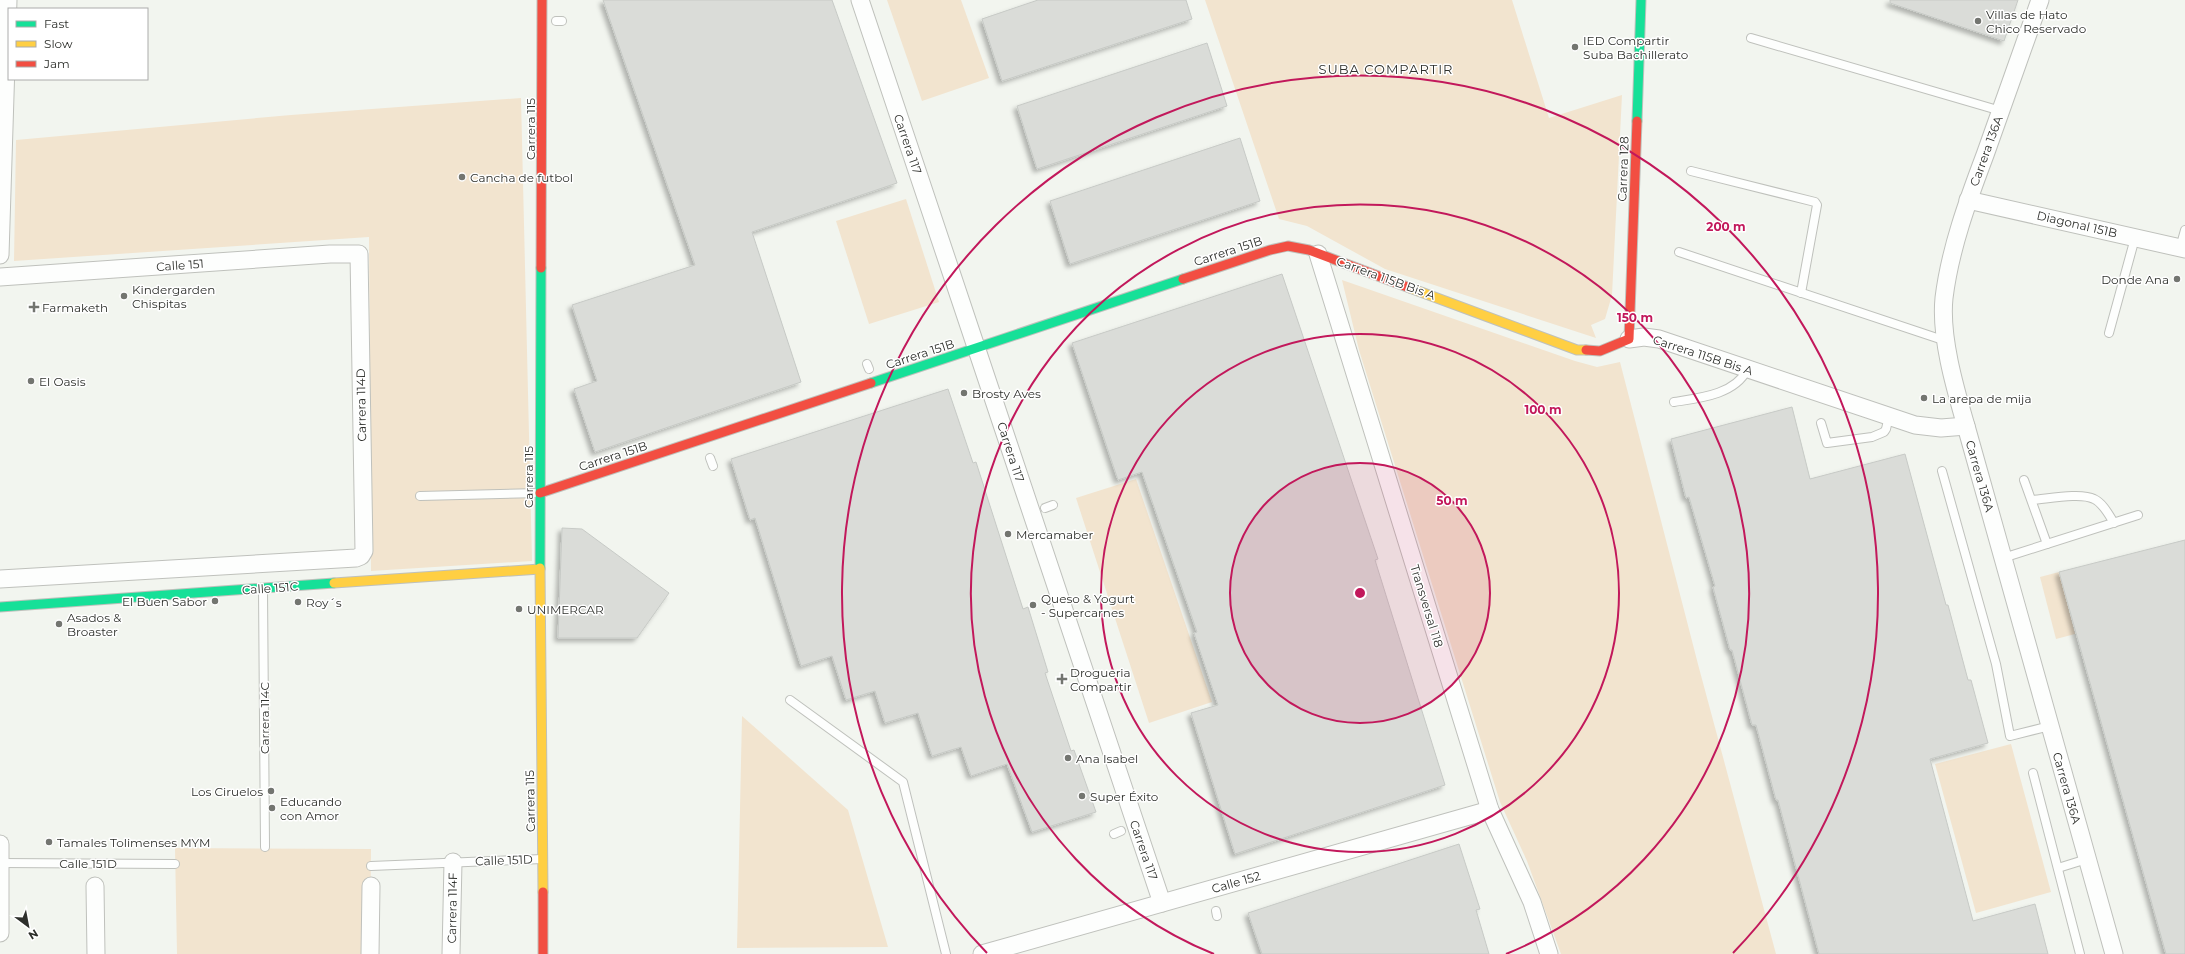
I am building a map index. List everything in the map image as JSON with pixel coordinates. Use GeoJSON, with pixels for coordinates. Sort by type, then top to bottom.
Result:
{"type":"FeatureCollection","features":[{"type":"Feature","properties":{"kind":"street"},"geometry":{"type":"LineString","coordinates":[[0,255],[8,0]]}},
{"type":"Feature","properties":{"kind":"street","name":"Carrera 115"},"geometry":{"type":"LineString","coordinates":[[542,0],[540,569],[543,954]]}},
{"type":"Feature","properties":{"kind":"street","name":"Carrera 117"},"geometry":{"type":"LineString","coordinates":[[860,0],[1162,903]]}},
{"type":"Feature","properties":{"kind":"street","name":"Carrera 128"},"geometry":{"type":"LineString","coordinates":[[1629,339],[1641,0]]}},
{"type":"Feature","properties":{"kind":"street","name":"Carrera 136A"},"geometry":{"type":"LineString","coordinates":[[2040,0],[1968,200],[1954,252],[1944,298],[1946,342],[1953,380],[2114,954]]}},
{"type":"Feature","properties":{"kind":"street","name":"Diagonal 151B"},"geometry":{"type":"LineString","coordinates":[[1968,200],[2182,248]]}},
{"type":"Feature","properties":{"kind":"street","name":"Carrera 151B"},"geometry":{"type":"LineString","coordinates":[[540,493],[1270,250],[1288,246],[1314,252]]}},
{"type":"Feature","properties":{"kind":"street","name":"Carrera 115B Bis A"},"geometry":{"type":"LineString","coordinates":[[1314,252],[1577,350],[1600,351],[1629,339],[1644,337],[1659,339],[1747,370],[1915,425],[1941,428],[1966,426]]}},
{"type":"Feature","properties":{"kind":"street","name":"Transversal 118"},"geometry":{"type":"LineString","coordinates":[[1314,252],[1490,810],[1532,902],[1549,954]]}},
{"type":"Feature","properties":{"kind":"street","name":"Calle 151"},"geometry":{"type":"LineString","coordinates":[[0,277],[330,254],[359,254]]}},
{"type":"Feature","properties":{"kind":"street","name":"Carrera 114D"},"geometry":{"type":"LineString","coordinates":[[359,254],[364,551],[361,556]]}},
{"type":"Feature","properties":{"kind":"street","name":"Calle 151C"},"geometry":{"type":"LineString","coordinates":[[0,579],[356,558],[361,556]]}},
{"type":"Feature","properties":{"kind":"street","name":"Calle 151C"},"geometry":{"type":"LineString","coordinates":[[0,607],[540,569]]}},
{"type":"Feature","properties":{"kind":"street","name":"Calle 152"},"geometry":{"type":"LineString","coordinates":[[982,954],[1490,810]]}},
{"type":"Feature","properties":{"kind":"street"},"geometry":{"type":"LineString","coordinates":[[0,844],[0,933]]}},
{"type":"Feature","properties":{"kind":"street","name":"Carrera 114F"},"geometry":{"type":"LineString","coordinates":[[451,954],[453,862]]}},
{"type":"Feature","properties":{"kind":"street"},"geometry":{"type":"LineString","coordinates":[[95,886],[96,954]]}},
{"type":"Feature","properties":{"kind":"street"},"geometry":{"type":"LineString","coordinates":[[370,954],[371,886]]}},
{"type":"Feature","properties":{"kind":"lane"},"geometry":{"type":"LineString","coordinates":[[1751,38],[2001,111]]}},
{"type":"Feature","properties":{"kind":"lane"},"geometry":{"type":"LineString","coordinates":[[1691,171],[1815,202],[1817,205],[1801,293]]}},
{"type":"Feature","properties":{"kind":"lane"},"geometry":{"type":"LineString","coordinates":[[2182,248],[2185,230]]}},
{"type":"Feature","properties":{"kind":"lane"},"geometry":{"type":"LineString","coordinates":[[2109,333],[2135,238]]}},
{"type":"Feature","properties":{"kind":"lane"},"geometry":{"type":"LineString","coordinates":[[1679,252],[1946,342]]}},
{"type":"Feature","properties":{"kind":"lane"},"geometry":{"type":"LineString","coordinates":[[1674,402],[1710,396],[1720,392],[1743,377],[1747,370]]}},
{"type":"Feature","properties":{"kind":"lane"},"geometry":{"type":"LineString","coordinates":[[1821,423],[1828,443],[1879,435],[1886,429],[1889,416]]}},
{"type":"Feature","properties":{"kind":"lane"},"geometry":{"type":"LineString","coordinates":[[1942,471],[1996,664],[2010,736],[2050,726]]}},
{"type":"Feature","properties":{"kind":"lane"},"geometry":{"type":"LineString","coordinates":[[2024,480],[2047,544]]}},
{"type":"Feature","properties":{"kind":"lane"},"geometry":{"type":"LineString","coordinates":[[420,496],[540,493]]}},
{"type":"Feature","properties":{"kind":"lane"},"geometry":{"type":"LineString","coordinates":[[2032,500],[2084,496],[2094,498],[2101,504],[2114,523]]}},
{"type":"Feature","properties":{"kind":"lane"},"geometry":{"type":"LineString","coordinates":[[2003,558],[2138,515]]}},
{"type":"Feature","properties":{"kind":"lane","name":"Carrera 114C"},"geometry":{"type":"LineString","coordinates":[[263,588],[265,847]]}},
{"type":"Feature","properties":{"kind":"lane"},"geometry":{"type":"LineString","coordinates":[[790,700],[903,782],[946,954]]}},
{"type":"Feature","properties":{"kind":"lane"},"geometry":{"type":"LineString","coordinates":[[2033,773],[2080,954]]}},
{"type":"Feature","properties":{"kind":"lane","name":"Calle 151D"},"geometry":{"type":"LineString","coordinates":[[371,866],[542,859]]}},
{"type":"Feature","properties":{"kind":"lane"},"geometry":{"type":"LineString","coordinates":[[2058,868],[2087,859]]}},
{"type":"Feature","properties":{"kind":"lane","name":"Calle 151D"},"geometry":{"type":"LineString","coordinates":[[0,863],[175,864]]}},
{"type":"Feature","properties":{"kind":"shaded area"},"geometry":{"type":"Polygon","coordinates":[[[887,0],[961,0],[989,78],[922,101],[887,0]]]}},
{"type":"Feature","properties":{"kind":"shaded area"},"geometry":{"type":"Polygon","coordinates":[[[1205,0],[1512,0],[1549,118],[1622,95],[1612,295],[1605,319],[1591,325],[1596,338],[1385,269],[1307,226],[1279,219],[1205,0]]]}},
{"type":"Feature","properties":{"kind":"shaded area"},"geometry":{"type":"Polygon","coordinates":[[[521,98],[532,561],[371,571],[369,237],[14,261],[16,140],[291,115],[521,98]]]}},
{"type":"Feature","properties":{"kind":"shaded area"},"geometry":{"type":"Polygon","coordinates":[[[906,199],[939,302],[869,324],[836,221],[906,199]]]}},
{"type":"Feature","properties":{"kind":"shaded area"},"geometry":{"type":"Polygon","coordinates":[[[1342,280],[1575,361],[1597,367],[1620,362],[1699,668],[1776,954],[1561,954],[1527,861],[1500,802],[1359,350],[1342,280]]]}},
{"type":"Feature","properties":{"kind":"shaded area"},"geometry":{"type":"Polygon","coordinates":[[[1136,479],[1212,702],[1149,723],[1076,498],[1136,479]]]}},
{"type":"Feature","properties":{"kind":"shaded area"},"geometry":{"type":"Polygon","coordinates":[[[2059,572],[2075,634],[2056,639],[2040,577],[2059,572]]]}},
{"type":"Feature","properties":{"kind":"shaded area"},"geometry":{"type":"Polygon","coordinates":[[[742,716],[848,810],[888,947],[737,948],[742,716]]]}},
{"type":"Feature","properties":{"kind":"shaded area"},"geometry":{"type":"Polygon","coordinates":[[[2011,744],[2051,892],[1976,913],[1935,764],[2011,744]]]}},
{"type":"Feature","properties":{"kind":"shaded area"},"geometry":{"type":"Polygon","coordinates":[[[175,848],[371,849],[370,954],[177,954],[175,848]]]}},
{"type":"Feature","properties":{"kind":"building"},"geometry":{"type":"Polygon","coordinates":[[[603,0],[832,0],[897,183],[752,232],[801,382],[595,452],[574,389],[597,381],[572,305],[695,265],[603,0]]]}},
{"type":"Feature","properties":{"kind":"building"},"geometry":{"type":"Polygon","coordinates":[[[1038,0],[1186,0],[1192,19],[1002,81],[982,19],[1038,0]]]}},
{"type":"Feature","properties":{"kind":"building","name":"Villas de Hato Chico Reservado"},"geometry":{"type":"Polygon","coordinates":[[[1890,0],[2018,0],[2004,41],[1890,3],[1890,0]]]}},
{"type":"Feature","properties":{"kind":"building"},"geometry":{"type":"Polygon","coordinates":[[[1207,43],[1227,106],[1037,169],[1017,106],[1207,43]]]}},
{"type":"Feature","properties":{"kind":"building"},"geometry":{"type":"Polygon","coordinates":[[[1240,138],[1260,201],[1070,264],[1050,201],[1240,138]]]}},
{"type":"Feature","properties":{"kind":"building"},"geometry":{"type":"Polygon","coordinates":[[[1282,274],[1378,559],[1375,560],[1445,785],[1235,854],[1191,713],[1218,705],[1194,633],[1197,632],[1142,472],[1118,480],[1072,343],[1282,274]]]}},
{"type":"Feature","properties":{"kind":"building"},"geometry":{"type":"Polygon","coordinates":[[[948,389],[973,463],[976,462],[1023,609],[1028,607],[1048,672],[1045,673],[1071,751],[1074,750],[1096,812],[1032,832],[1007,764],[971,776],[961,747],[932,756],[918,713],[885,723],[875,691],[846,700],[832,656],[801,666],[755,518],[750,520],[731,459],[948,389]]]}},
{"type":"Feature","properties":{"kind":"building"},"geometry":{"type":"Polygon","coordinates":[[[1792,407],[1810,479],[1905,454],[1946,605],[1948,605],[1968,680],[1971,680],[1988,743],[1930,759],[1973,921],[2035,904],[2048,954],[1819,954],[1778,800],[1776,800],[1756,725],[1752,725],[1713,587],[1715,586],[1689,497],[1686,498],[1671,439],[1792,407]]]}},
{"type":"Feature","properties":{"kind":"building"},"geometry":{"type":"Polygon","coordinates":[[[562,528],[582,529],[669,593],[637,638],[558,638],[562,528]]]}},
{"type":"Feature","properties":{"kind":"building"},"geometry":{"type":"Polygon","coordinates":[[[2185,540],[2185,954],[2166,954],[2059,572],[2185,540]]]}},
{"type":"Feature","properties":{"kind":"building"},"geometry":{"type":"Polygon","coordinates":[[[1459,844],[1480,909],[1476,910],[1489,954],[1262,954],[1248,913],[1459,844]]]}},
{"type":"Feature","properties":{"kind":"traffic: fast"},"geometry":{"type":"LineString","coordinates":[[1637,121],[1641,0]]}},
{"type":"Feature","properties":{"kind":"traffic: fast"},"geometry":{"type":"LineString","coordinates":[[540,568],[541,268]]}},
{"type":"Feature","properties":{"kind":"traffic: fast"},"geometry":{"type":"LineString","coordinates":[[871,383],[1183,279]]}},
{"type":"Feature","properties":{"kind":"traffic: fast"},"geometry":{"type":"LineString","coordinates":[[0,607],[334,583]]}},
{"type":"Feature","properties":{"kind":"traffic: slow"},"geometry":{"type":"LineString","coordinates":[[1410,288],[1577,350],[1586,350]]}},
{"type":"Feature","properties":{"kind":"traffic: slow"},"geometry":{"type":"LineString","coordinates":[[540,568],[543,892]]}},
{"type":"Feature","properties":{"kind":"traffic: slow"},"geometry":{"type":"LineString","coordinates":[[334,583],[540,569]]}},
{"type":"Feature","properties":{"kind":"traffic: jam"},"geometry":{"type":"LineString","coordinates":[[541,268],[542,0]]}},
{"type":"Feature","properties":{"kind":"traffic: jam"},"geometry":{"type":"LineString","coordinates":[[1586,350],[1600,351],[1629,339],[1637,121]]}},
{"type":"Feature","properties":{"kind":"traffic: jam"},"geometry":{"type":"LineString","coordinates":[[1183,279],[1270,250],[1288,246],[1309,250],[1410,288]]}},
{"type":"Feature","properties":{"kind":"traffic: jam"},"geometry":{"type":"LineString","coordinates":[[540,493],[871,383]]}},
{"type":"Feature","properties":{"kind":"traffic: jam"},"geometry":{"type":"LineString","coordinates":[[543,892],[543,954]]}},
{"type":"Feature","properties":{"kind":"place","name":"Villas de Hato Chico Reservado"},"geometry":{"type":"Point","coordinates":[1978,21]}},
{"type":"Feature","properties":{"kind":"place","name":"IED Compartir Suba Bachillerato"},"geometry":{"type":"Point","coordinates":[1575,47]}},
{"type":"Feature","properties":{"kind":"place","name":"Cancha de futbol"},"geometry":{"type":"Point","coordinates":[462,177]}},
{"type":"Feature","properties":{"kind":"place","name":"Donde Ana"},"geometry":{"type":"Point","coordinates":[2177,279]}},
{"type":"Feature","properties":{"kind":"place","name":"Kindergarden Chispitas"},"geometry":{"type":"Point","coordinates":[124,296]}},
{"type":"Feature","properties":{"kind":"place","name":"Farmaketh"},"geometry":{"type":"Point","coordinates":[34,307]}},
{"type":"Feature","properties":{"kind":"place","name":"El Oasis"},"geometry":{"type":"Point","coordinates":[31,381]}},
{"type":"Feature","properties":{"kind":"place","name":"Brosty Aves"},"geometry":{"type":"Point","coordinates":[964,393]}},
{"type":"Feature","properties":{"kind":"place","name":"La arepa de mija"},"geometry":{"type":"Point","coordinates":[1924,398]}},
{"type":"Feature","properties":{"kind":"place","name":"Mercamaber"},"geometry":{"type":"Point","coordinates":[1008,534]}},
{"type":"Feature","properties":{"kind":"place","name":"El Buen Sabor"},"geometry":{"type":"Point","coordinates":[215,601]}},
{"type":"Feature","properties":{"kind":"place","name":"Roy´s"},"geometry":{"type":"Point","coordinates":[298,602]}},
{"type":"Feature","properties":{"kind":"place","name":"Queso & Yogurt - Supercarnes"},"geometry":{"type":"Point","coordinates":[1033,605]}},
{"type":"Feature","properties":{"kind":"place","name":"UNIMERCAR"},"geometry":{"type":"Point","coordinates":[519,609]}},
{"type":"Feature","properties":{"kind":"place","name":"Asados & Broaster"},"geometry":{"type":"Point","coordinates":[59,624]}},
{"type":"Feature","properties":{"kind":"place","name":"Drogueria Compartir"},"geometry":{"type":"Point","coordinates":[1062,679]}},
{"type":"Feature","properties":{"kind":"place","name":"Ana Isabel"},"geometry":{"type":"Point","coordinates":[1068,758]}},
{"type":"Feature","properties":{"kind":"place","name":"Los Ciruelos"},"geometry":{"type":"Point","coordinates":[271,791]}},
{"type":"Feature","properties":{"kind":"place","name":"Super Éxito"},"geometry":{"type":"Point","coordinates":[1082,796]}},
{"type":"Feature","properties":{"kind":"place","name":"Educando con Amor"},"geometry":{"type":"Point","coordinates":[272,808]}},
{"type":"Feature","properties":{"kind":"place","name":"Tamales Tolimenses MYM"},"geometry":{"type":"Point","coordinates":[49,842]}},
{"type":"Feature","properties":{"kind":"district","name":"SUBA COMPARTIR"},"geometry":{"type":"Point","coordinates":[1386,69]}}]}
